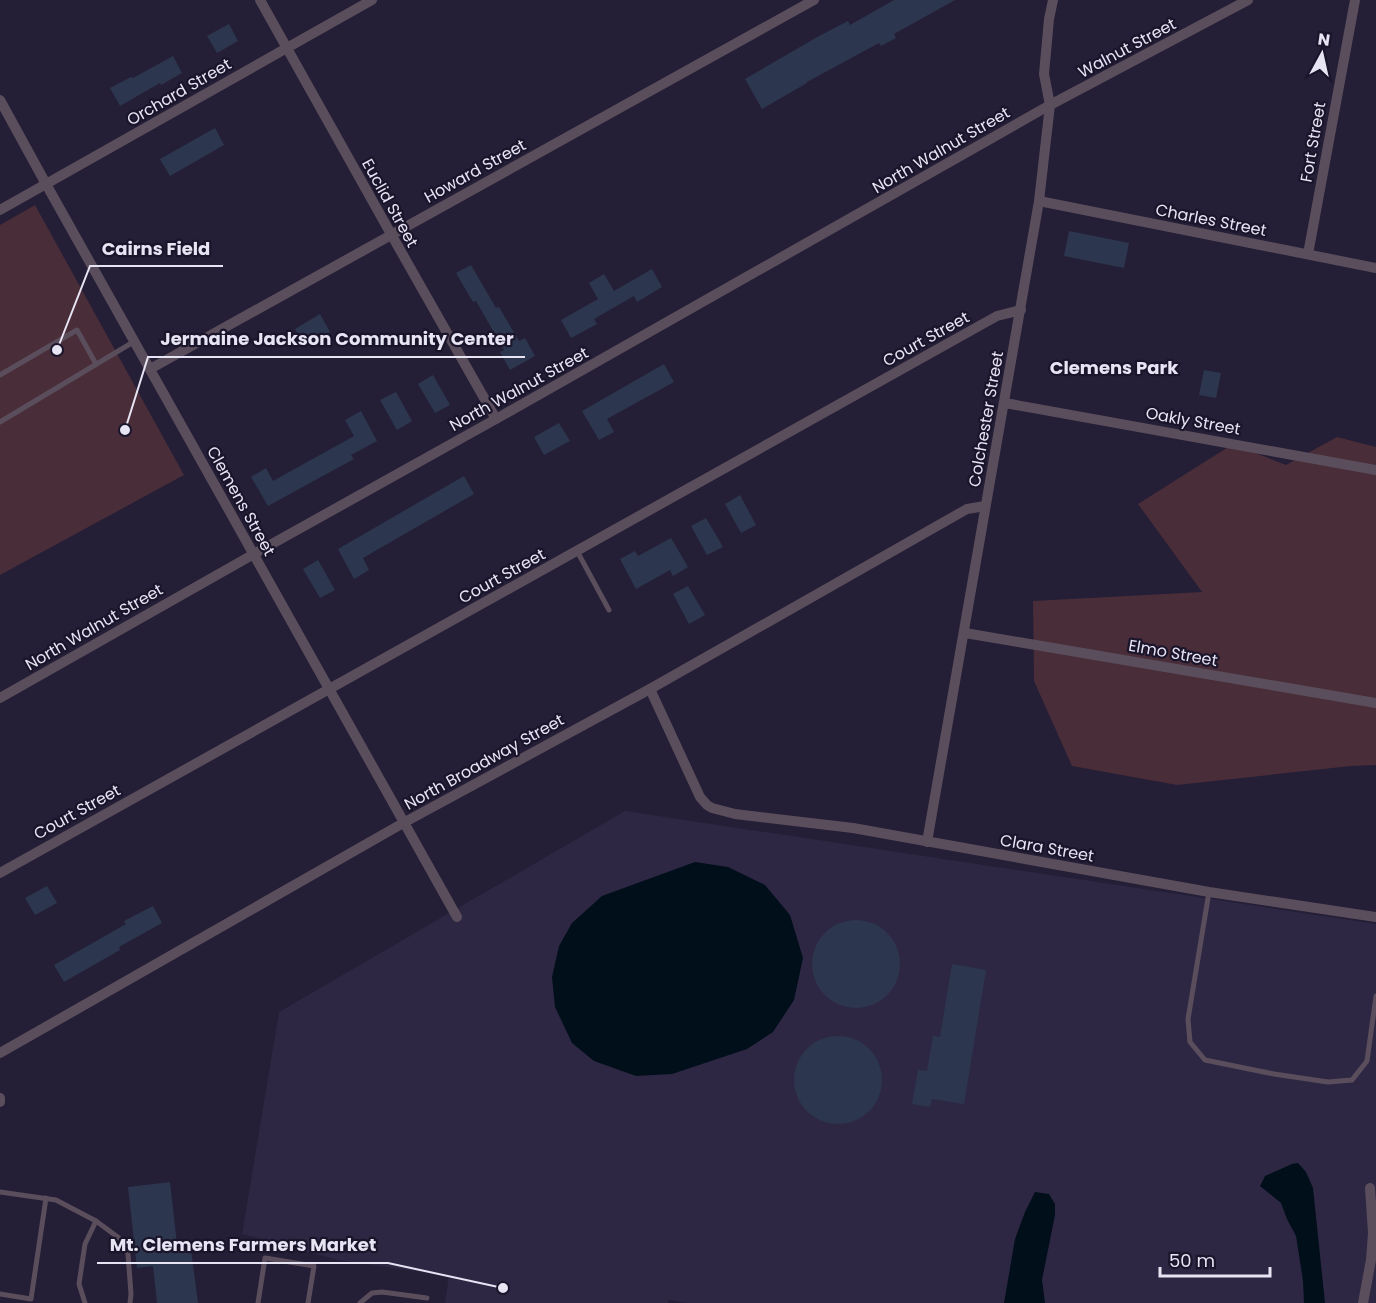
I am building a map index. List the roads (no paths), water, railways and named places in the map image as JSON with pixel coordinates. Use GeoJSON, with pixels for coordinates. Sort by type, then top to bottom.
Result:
{"type":"FeatureCollection","features":[{"type":"Feature","properties":{"kind":"street","name":"Euclid Street"},"geometry":{"type":"LineString","coordinates":[[260,0],[496,419]]}},
{"type":"Feature","properties":{"kind":"street","name":"Orchard Street"},"geometry":{"type":"LineString","coordinates":[[0,210],[372,0]]}},
{"type":"Feature","properties":{"kind":"street","name":"Howard Street"},"geometry":{"type":"LineString","coordinates":[[150,369],[814,0]]}},
{"type":"Feature","properties":{"kind":"street","name":"Colchester Street"},"geometry":{"type":"LineString","coordinates":[[927,842],[1040,201],[1050,105],[1044,74],[1053,0]]}},
{"type":"Feature","properties":{"kind":"street","name":"Walnut Street"},"geometry":{"type":"LineString","coordinates":[[1050,105],[1248,0]]}},
{"type":"Feature","properties":{"kind":"street","name":"Fort Street"},"geometry":{"type":"LineString","coordinates":[[1308,254],[1354,0]]}},
{"type":"Feature","properties":{"kind":"street","name":"Clemens Street"},"geometry":{"type":"LineString","coordinates":[[0,99],[457,917]]}},
{"type":"Feature","properties":{"kind":"street","name":"North Walnut Street"},"geometry":{"type":"LineString","coordinates":[[0,698],[1050,105]]}},
{"type":"Feature","properties":{"kind":"street","name":"Charles Street"},"geometry":{"type":"LineString","coordinates":[[1040,201],[1376,268]]}},
{"type":"Feature","properties":{"kind":"street","name":"Court Street"},"geometry":{"type":"LineString","coordinates":[[0,873],[997,316],[1021,310]]}},
{"type":"Feature","properties":{"kind":"street","name":"Oakly Street"},"geometry":{"type":"LineString","coordinates":[[1005,403],[1376,470]]}},
{"type":"Feature","properties":{"kind":"street","name":"North Broadway Street"},"geometry":{"type":"LineString","coordinates":[[0,1053],[405,822],[650,689],[967,509],[986,506]]}},
{"type":"Feature","properties":{"kind":"street","name":"Elmo Street"},"geometry":{"type":"LineString","coordinates":[[965,633],[1376,703]]}},
{"type":"Feature","properties":{"kind":"street","name":"Clara Street"},"geometry":{"type":"LineString","coordinates":[[650,689],[700,797],[712,808],[735,814],[853,828],[1209,892],[1376,917]]}},
{"type":"Feature","properties":{"kind":"street"},"geometry":{"type":"LineString","coordinates":[[1363,1303],[1371,1260],[1373,1189]]}},
{"type":"Feature","properties":{"kind":"lane"},"geometry":{"type":"LineString","coordinates":[[0,375],[77,330],[96,364]]}},
{"type":"Feature","properties":{"kind":"lane"},"geometry":{"type":"LineString","coordinates":[[0,422],[135,341]]}},
{"type":"Feature","properties":{"kind":"lane"},"geometry":{"type":"LineString","coordinates":[[577,551],[609,610]]}},
{"type":"Feature","properties":{"kind":"lane"},"geometry":{"type":"LineString","coordinates":[[1209,892],[1188,1019],[1190,1042],[1205,1060],[1328,1082],[1352,1080],[1366,1061],[1376,996]]}},
{"type":"Feature","properties":{"kind":"lane"},"geometry":{"type":"LineString","coordinates":[[0,1192],[56,1200],[96,1221],[119,1238],[128,1254],[130,1303]]}},
{"type":"Feature","properties":{"kind":"lane"},"geometry":{"type":"LineString","coordinates":[[0,1294],[31,1299],[46,1198]]}},
{"type":"Feature","properties":{"kind":"lane"},"geometry":{"type":"LineString","coordinates":[[85,1303],[79,1284],[85,1244],[96,1221]]}},
{"type":"Feature","properties":{"kind":"lane"},"geometry":{"type":"LineString","coordinates":[[258,1303],[265,1258],[314,1266],[308,1303]]}},
{"type":"Feature","properties":{"kind":"lane"},"geometry":{"type":"LineString","coordinates":[[360,1303],[372,1293],[382,1292],[427,1298]]}},
{"type":"Feature","properties":{"kind":"water"},"geometry":{"type":"Polygon","coordinates":[[[695,862],[728,867],[765,885],[790,915],[803,958],[794,1000],[773,1032],[747,1049],[672,1074],[636,1076],[594,1061],[572,1043],[555,1007],[552,977],[559,946],[572,923],[602,896],[695,862]]]}},
{"type":"Feature","properties":{"kind":"water"},"geometry":{"type":"Polygon","coordinates":[[[1298,1163],[1306,1172],[1313,1188],[1325,1303],[1304,1303],[1296,1236],[1281,1203],[1260,1186],[1265,1176],[1298,1163]]]}},
{"type":"Feature","properties":{"kind":"water"},"geometry":{"type":"Polygon","coordinates":[[[1035,1192],[1049,1194],[1055,1204],[1055,1215],[1042,1280],[1045,1303],[1004,1303],[1015,1239],[1035,1192]]]}},
{"type":"Feature","properties":{"kind":"place","name":"Cairns Field"},"geometry":{"type":"Point","coordinates":[57,350]}},
{"type":"Feature","properties":{"kind":"place","name":"Jermaine Jackson Community Center"},"geometry":{"type":"Point","coordinates":[125,430]}},
{"type":"Feature","properties":{"kind":"place","name":"Mt. Clemens Farmers Market"},"geometry":{"type":"Point","coordinates":[503,1288]}},
{"type":"Feature","properties":{"kind":"district","name":"Clemens Park"},"geometry":{"type":"Point","coordinates":[1114,367]}}]}
